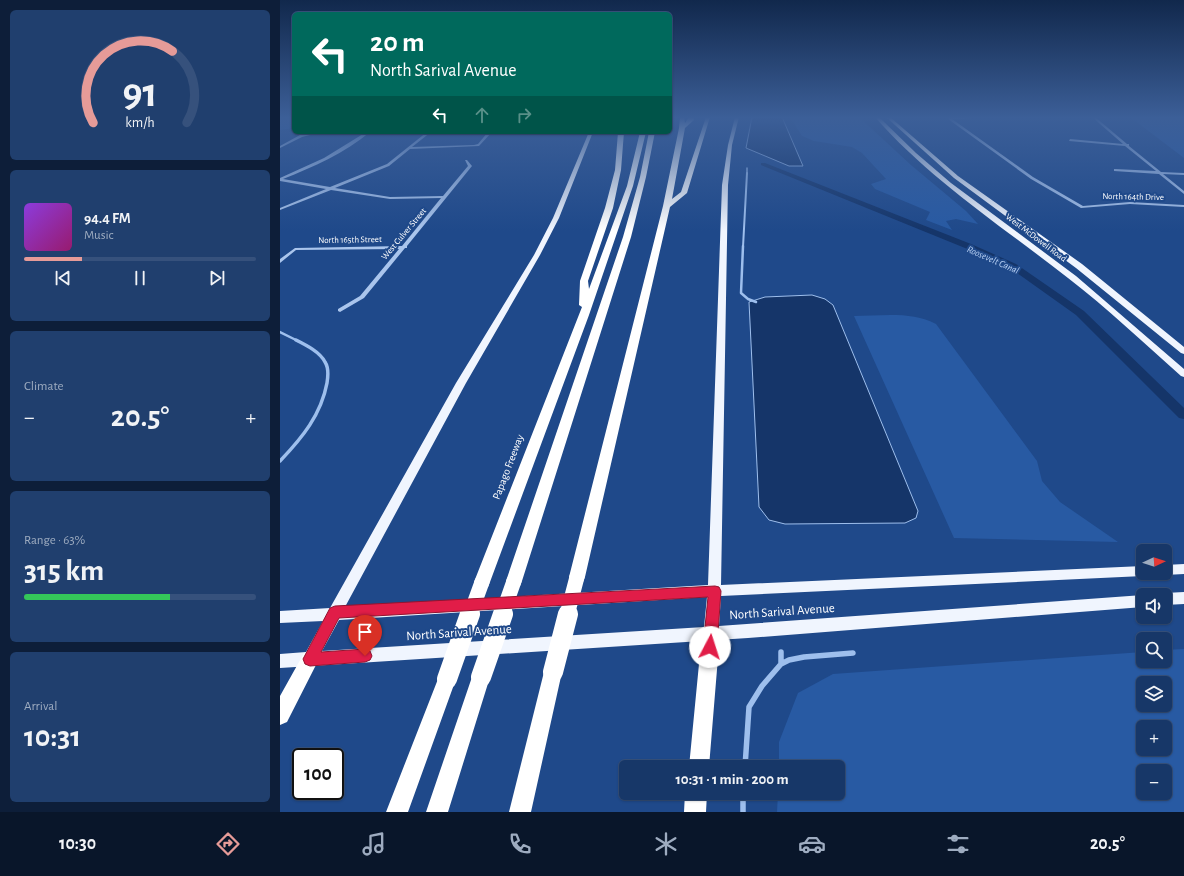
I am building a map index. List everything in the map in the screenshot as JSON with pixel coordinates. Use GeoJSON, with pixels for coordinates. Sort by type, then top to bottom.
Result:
{"type":"FeatureCollection","features":[{"type":"Feature","properties":{"kind":"highway"},"geometry":{"type":"LineString","coordinates":[[584,315],[584,281],[609,208],[618,170],[619,155]]}},
{"type":"Feature","properties":{"kind":"highway","name":"Papago Freeway"},"geometry":{"type":"LineString","coordinates":[[397,812],[482,582],[584,315],[630,186],[638,155]]}},
{"type":"Feature","properties":{"kind":"highway"},"geometry":{"type":"LineString","coordinates":[[437,812],[627,237],[647,155]]}},
{"type":"Feature","properties":{"kind":"highway"},"geometry":{"type":"LineString","coordinates":[[520,812],[667,206],[677,155]]}},
{"type":"Feature","properties":{"kind":"highway"},"geometry":{"type":"LineString","coordinates":[[667,206],[684,193],[696,155]]}},
{"type":"Feature","properties":{"kind":"highway"},"geometry":{"type":"LineString","coordinates":[[700,760],[711,633]]}},
{"type":"Feature","properties":{"kind":"highway"},"geometry":{"type":"LineString","coordinates":[[280,715],[310,659]]}},
{"type":"Feature","properties":{"kind":"highway"},"geometry":{"type":"LineString","coordinates":[[695,812],[696,800]]}},
{"type":"Feature","properties":{"kind":"main road"},"geometry":{"type":"LineString","coordinates":[[310,659],[461,383],[540,248],[559,211],[582,155]]}},
{"type":"Feature","properties":{"kind":"main road"},"geometry":{"type":"LineString","coordinates":[[711,633],[715,591],[725,184],[728,155]]}},
{"type":"Feature","properties":{"kind":"main road","name":"West McDowell Road"},"geometry":{"type":"LineString","coordinates":[[915,155],[944,179],[1073,278],[1184,374]]}},
{"type":"Feature","properties":{"kind":"main road","name":"West McDowell Road"},"geometry":{"type":"LineString","coordinates":[[929,155],[956,177],[1085,270],[1184,351]]}},
{"type":"Feature","properties":{"kind":"main road"},"geometry":{"type":"LineString","coordinates":[[1172,570],[1184,569]]}},
{"type":"Feature","properties":{"kind":"main road","name":"North Sarival Avenue"},"geometry":{"type":"LineString","coordinates":[[280,616],[715,591],[1136,571]]}},
{"type":"Feature","properties":{"kind":"main road"},"geometry":{"type":"LineString","coordinates":[[1172,599],[1184,598]]}},
{"type":"Feature","properties":{"kind":"main road","name":"North Sarival Avenue"},"geometry":{"type":"LineString","coordinates":[[280,661],[711,633],[1136,601]]}},
{"type":"Feature","properties":{"kind":"street"},"geometry":{"type":"LineString","coordinates":[[280,179],[318,164],[333,155]]}},
{"type":"Feature","properties":{"kind":"street"},"geometry":{"type":"LineString","coordinates":[[280,209],[388,165],[402,155]]}},
{"type":"Feature","properties":{"kind":"street","name":"North 164th Drive"},"geometry":{"type":"LineString","coordinates":[[1000,155],[1032,178],[1082,207],[1122,203],[1184,206]]}},
{"type":"Feature","properties":{"kind":"street"},"geometry":{"type":"LineString","coordinates":[[1140,155],[1184,193]]}},
{"type":"Feature","properties":{"kind":"street","name":"West Culver Street"},"geometry":{"type":"LineString","coordinates":[[340,310],[362,297],[405,247],[470,166],[466,161]]}},
{"type":"Feature","properties":{"kind":"street"},"geometry":{"type":"LineString","coordinates":[[1115,170],[1184,174]]}},
{"type":"Feature","properties":{"kind":"street"},"geometry":{"type":"LineString","coordinates":[[280,179],[390,198],[445,197]]}},
{"type":"Feature","properties":{"kind":"street","name":"North 165th Street"},"geometry":{"type":"LineString","coordinates":[[280,262],[295,249],[405,247]]}},
{"type":"Feature","properties":{"kind":"shaded area"},"geometry":{"type":"Polygon","coordinates":[[[762,155],[798,155],[803,166],[789,166],[762,155]]]}},
{"type":"Feature","properties":{"kind":"shaded area"},"geometry":{"type":"Polygon","coordinates":[[[864,155],[900,155],[966,211],[978,224],[956,219],[946,221],[952,230],[926,220],[930,212],[875,189],[871,184],[886,179],[864,155]]]}},
{"type":"Feature","properties":{"kind":"shaded area"},"geometry":{"type":"Polygon","coordinates":[[[812,295],[825,299],[833,305],[918,511],[916,518],[905,523],[785,524],[769,520],[759,507],[749,302],[765,297],[812,295]]]}},
{"type":"Feature","properties":{"kind":"shaded area"},"geometry":{"type":"Polygon","coordinates":[[[854,316],[907,316],[917,317],[936,324],[1037,461],[1042,481],[1060,502],[1118,542],[954,538],[854,316]]]}},
{"type":"Feature","properties":{"kind":"shaded area"},"geometry":{"type":"Polygon","coordinates":[[[1184,649],[1184,812],[777,812],[778,800],[845,800],[845,760],[779,760],[779,742],[798,693],[833,674],[1136,652],[1136,668],[1172,668],[1172,650],[1184,649]]]}},
{"type":"Feature","properties":{"kind":"waterway","name":"Roosevelt Canal"},"geometry":{"type":"LineString","coordinates":[[763,164],[968,246],[1013,266],[1080,313],[1184,415]]}},
{"type":"Feature","properties":{"kind":"waterway"},"geometry":{"type":"LineString","coordinates":[[747,168],[747,173]]}},
{"type":"Feature","properties":{"kind":"waterway"},"geometry":{"type":"LineString","coordinates":[[743,247],[747,173]]}},
{"type":"Feature","properties":{"kind":"waterway"},"geometry":{"type":"LineString","coordinates":[[743,246],[741,293],[748,299],[756,302]]}},
{"type":"Feature","properties":{"kind":"waterway"},"geometry":{"type":"LineString","coordinates":[[280,332],[304,344],[320,355],[326,364],[328,372],[324,395],[315,416],[303,435],[280,461]]}},
{"type":"Feature","properties":{"kind":"waterway"},"geometry":{"type":"LineString","coordinates":[[781,652],[781,664]]}},
{"type":"Feature","properties":{"kind":"waterway"},"geometry":{"type":"LineString","coordinates":[[781,664],[789,660],[804,657],[853,653]]}},
{"type":"Feature","properties":{"kind":"waterway"},"geometry":{"type":"LineString","coordinates":[[745,760],[749,707],[762,686],[781,664]]}},
{"type":"Feature","properties":{"kind":"waterway"},"geometry":{"type":"LineString","coordinates":[[743,800],[743,812]]}},
{"type":"Feature","properties":{"kind":"route"},"geometry":{"type":"LineString","coordinates":[[365,656],[310,659],[335,612],[715,591],[710,647]]}}]}
